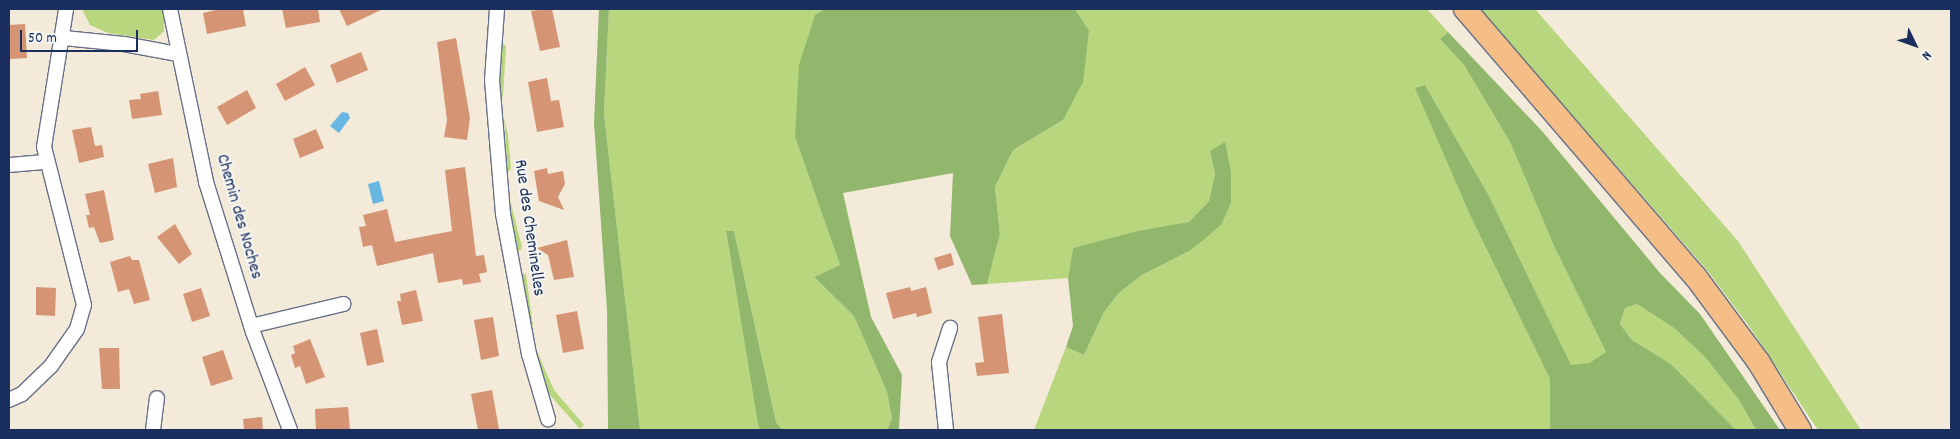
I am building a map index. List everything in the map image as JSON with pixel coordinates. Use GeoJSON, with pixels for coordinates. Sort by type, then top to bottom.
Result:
{"type":"FeatureCollection","features":[{"type":"Feature","properties":{"kind":"main road"},"geometry":{"type":"LineString","coordinates":[[1465,9],[1695,276],[1758,361],[1800,430]]}},
{"type":"Feature","properties":{"kind":"street"},"geometry":{"type":"LineString","coordinates":[[9,400],[22,394],[51,366],[77,329],[84,305],[46,162],[45,131],[64,38],[66,9]]}},
{"type":"Feature","properties":{"kind":"street","name":"Chemin des Noches"},"geometry":{"type":"LineString","coordinates":[[170,9],[206,182],[251,326],[290,430]]}},
{"type":"Feature","properties":{"kind":"street","name":"Rue des Cheminelles"},"geometry":{"type":"LineString","coordinates":[[497,9],[492,80],[503,214],[531,364],[548,419]]}},
{"type":"Feature","properties":{"kind":"street"},"geometry":{"type":"LineString","coordinates":[[64,38],[124,44],[178,54]]}},
{"type":"Feature","properties":{"kind":"street"},"geometry":{"type":"LineString","coordinates":[[9,165],[46,162]]}},
{"type":"Feature","properties":{"kind":"street"},"geometry":{"type":"LineString","coordinates":[[251,326],[343,304]]}},
{"type":"Feature","properties":{"kind":"street"},"geometry":{"type":"LineString","coordinates":[[946,430],[939,362],[950,328]]}},
{"type":"Feature","properties":{"kind":"street"},"geometry":{"type":"LineString","coordinates":[[153,430],[157,398]]}},
{"type":"Feature","properties":{"kind":"green space"},"geometry":{"type":"Polygon","coordinates":[[[82,9],[164,9],[164,31],[154,40],[108,33],[90,25],[82,9]]]}},
{"type":"Feature","properties":{"kind":"green space"},"geometry":{"type":"Polygon","coordinates":[[[599,9],[609,9],[604,114],[640,430],[608,430],[607,310],[594,123],[599,9]]]}},
{"type":"Feature","properties":{"kind":"green space"},"geometry":{"type":"Polygon","coordinates":[[[609,9],[825,9],[815,15],[795,137],[840,265],[814,277],[854,316],[887,392],[892,419],[887,430],[782,430],[776,422],[734,231],[726,232],[760,430],[640,430],[604,114],[609,9]]]}},
{"type":"Feature","properties":{"kind":"green space"},"geometry":{"type":"Polygon","coordinates":[[[825,9],[1075,9],[1089,31],[1083,82],[1063,120],[1013,150],[995,187],[1000,234],[987,284],[972,285],[950,236],[953,173],[843,193],[871,317],[902,375],[899,430],[887,430],[892,419],[887,392],[854,316],[814,277],[840,265],[795,137],[799,65],[815,15],[825,9]]]}},
{"type":"Feature","properties":{"kind":"green space"},"geometry":{"type":"Polygon","coordinates":[[[1075,9],[1427,9],[1448,32],[1440,39],[1464,65],[1510,142],[1554,246],[1606,352],[1589,363],[1571,366],[1488,194],[1425,85],[1416,89],[1470,215],[1550,379],[1550,430],[1034,430],[1066,347],[1084,355],[1104,312],[1119,293],[1142,275],[1191,250],[1231,203],[1210,151],[1215,174],[1209,201],[1189,222],[1073,248],[1068,278],[987,284],[1000,234],[995,187],[1013,150],[1063,120],[1089,32],[1075,9]]]}},
{"type":"Feature","properties":{"kind":"green space"},"geometry":{"type":"Polygon","coordinates":[[[1480,9],[1535,9],[1738,241],[1861,430],[1818,430],[1749,326],[1706,269],[1480,9]]]}},
{"type":"Feature","properties":{"kind":"green space"},"geometry":{"type":"Polygon","coordinates":[[[1448,32],[1542,131],[1660,273],[1700,314],[1780,430],[1756,430],[1739,400],[1704,356],[1674,328],[1637,304],[1625,308],[1620,324],[1632,340],[1671,364],[1736,430],[1550,430],[1550,379],[1470,215],[1415,88],[1425,85],[1488,194],[1571,365],[1589,363],[1606,352],[1554,246],[1510,142],[1464,65],[1440,39],[1448,32]]]}},
{"type":"Feature","properties":{"kind":"green space"},"geometry":{"type":"Polygon","coordinates":[[[501,43],[506,46],[503,97],[500,95],[499,67],[501,43]]]}},
{"type":"Feature","properties":{"kind":"green space"},"geometry":{"type":"Polygon","coordinates":[[[504,118],[508,135],[511,169],[508,172],[504,118]]]}},
{"type":"Feature","properties":{"kind":"green space"},"geometry":{"type":"Polygon","coordinates":[[[1225,142],[1231,172],[1231,203],[1221,225],[1191,250],[1142,275],[1119,293],[1104,312],[1084,355],[1066,347],[1073,326],[1068,278],[1073,248],[1138,231],[1189,222],[1209,201],[1215,174],[1210,151],[1225,142]]]}},
{"type":"Feature","properties":{"kind":"green space"},"geometry":{"type":"Polygon","coordinates":[[[509,196],[522,247],[520,251],[516,250],[508,210],[509,196]]]}},
{"type":"Feature","properties":{"kind":"green space"},"geometry":{"type":"Polygon","coordinates":[[[726,231],[734,231],[776,422],[782,430],[760,430],[758,423],[726,231]]]}},
{"type":"Feature","properties":{"kind":"green space"},"geometry":{"type":"Polygon","coordinates":[[[522,273],[526,275],[533,325],[531,325],[522,273]]]}},
{"type":"Feature","properties":{"kind":"green space"},"geometry":{"type":"Polygon","coordinates":[[[1637,304],[1674,328],[1704,356],[1739,400],[1756,430],[1736,430],[1671,364],[1632,340],[1620,324],[1625,308],[1637,304]]]}},
{"type":"Feature","properties":{"kind":"green space"},"geometry":{"type":"Polygon","coordinates":[[[536,349],[554,390],[584,425],[580,429],[549,394],[543,382],[536,349]]]}},
{"type":"Feature","properties":{"kind":"water"},"geometry":{"type":"Polygon","coordinates":[[[342,112],[348,113],[350,118],[339,133],[330,126],[342,112]]]}},
{"type":"Feature","properties":{"kind":"water"},"geometry":{"type":"Polygon","coordinates":[[[379,181],[384,201],[373,204],[368,184],[379,181]]]}},
{"type":"Feature","properties":{"kind":"building"},"geometry":{"type":"Polygon","coordinates":[[[220,9],[243,9],[246,26],[207,34],[203,13],[220,9]]]}},
{"type":"Feature","properties":{"kind":"building"},"geometry":{"type":"Polygon","coordinates":[[[282,9],[318,9],[320,22],[286,28],[282,9]]]}},
{"type":"Feature","properties":{"kind":"building"},"geometry":{"type":"Polygon","coordinates":[[[339,9],[383,9],[347,26],[339,9]]]}},
{"type":"Feature","properties":{"kind":"building"},"geometry":{"type":"Polygon","coordinates":[[[552,9],[560,47],[540,51],[531,11],[552,9]]]}},
{"type":"Feature","properties":{"kind":"building"},"geometry":{"type":"Polygon","coordinates":[[[25,24],[27,58],[9,59],[9,25],[25,24]]]}},
{"type":"Feature","properties":{"kind":"building"},"geometry":{"type":"Polygon","coordinates":[[[456,38],[470,118],[467,140],[444,137],[447,120],[437,42],[456,38]]]}},
{"type":"Feature","properties":{"kind":"building"},"geometry":{"type":"Polygon","coordinates":[[[361,52],[368,70],[337,83],[330,65],[361,52]]]}},
{"type":"Feature","properties":{"kind":"building"},"geometry":{"type":"Polygon","coordinates":[[[305,67],[315,85],[285,101],[276,84],[305,67]]]}},
{"type":"Feature","properties":{"kind":"building"},"geometry":{"type":"Polygon","coordinates":[[[547,78],[551,101],[559,100],[564,127],[537,132],[528,82],[547,78]]]}},
{"type":"Feature","properties":{"kind":"building"},"geometry":{"type":"Polygon","coordinates":[[[247,90],[256,108],[227,125],[217,107],[247,90]]]}},
{"type":"Feature","properties":{"kind":"building"},"geometry":{"type":"Polygon","coordinates":[[[158,91],[162,115],[132,119],[129,100],[141,99],[140,94],[158,91]]]}},
{"type":"Feature","properties":{"kind":"building"},"geometry":{"type":"Polygon","coordinates":[[[91,127],[95,146],[102,145],[104,157],[79,163],[72,130],[91,127]]]}},
{"type":"Feature","properties":{"kind":"building"},"geometry":{"type":"Polygon","coordinates":[[[316,129],[324,148],[300,158],[293,139],[316,129]]]}},
{"type":"Feature","properties":{"kind":"building"},"geometry":{"type":"Polygon","coordinates":[[[173,158],[177,187],[155,193],[148,164],[173,158]]]}},
{"type":"Feature","properties":{"kind":"building"},"geometry":{"type":"Polygon","coordinates":[[[465,167],[476,256],[484,255],[487,272],[479,274],[481,282],[463,285],[462,279],[438,283],[433,253],[377,266],[372,245],[363,247],[359,227],[366,226],[363,215],[387,209],[395,242],[452,231],[445,170],[465,167]]]}},
{"type":"Feature","properties":{"kind":"building"},"geometry":{"type":"Polygon","coordinates":[[[547,168],[548,174],[563,171],[565,184],[558,197],[564,210],[539,201],[534,171],[547,168]]]}},
{"type":"Feature","properties":{"kind":"building"},"geometry":{"type":"Polygon","coordinates":[[[104,190],[114,240],[100,243],[94,227],[89,228],[86,215],[90,215],[85,194],[104,190]]]}},
{"type":"Feature","properties":{"kind":"building"},"geometry":{"type":"Polygon","coordinates":[[[175,224],[192,254],[179,264],[157,237],[175,224]]]}},
{"type":"Feature","properties":{"kind":"building"},"geometry":{"type":"Polygon","coordinates":[[[567,240],[574,277],[554,280],[548,255],[537,248],[567,240]]]}},
{"type":"Feature","properties":{"kind":"building"},"geometry":{"type":"Polygon","coordinates":[[[951,253],[954,265],[938,270],[934,258],[951,253]]]}},
{"type":"Feature","properties":{"kind":"building"},"geometry":{"type":"Polygon","coordinates":[[[130,256],[132,260],[139,260],[150,300],[134,304],[129,289],[118,292],[110,262],[130,256]]]}},
{"type":"Feature","properties":{"kind":"building"},"geometry":{"type":"Polygon","coordinates":[[[36,287],[56,288],[55,316],[36,315],[36,287]]]}},
{"type":"Feature","properties":{"kind":"building"},"geometry":{"type":"Polygon","coordinates":[[[910,287],[911,291],[926,287],[932,313],[917,317],[916,313],[893,319],[886,293],[910,287]]]}},
{"type":"Feature","properties":{"kind":"building"},"geometry":{"type":"Polygon","coordinates":[[[201,288],[210,316],[192,322],[183,294],[201,288]]]}},
{"type":"Feature","properties":{"kind":"building"},"geometry":{"type":"Polygon","coordinates":[[[416,290],[423,321],[402,325],[397,301],[401,301],[400,294],[416,290]]]}},
{"type":"Feature","properties":{"kind":"building"},"geometry":{"type":"Polygon","coordinates":[[[577,311],[584,349],[563,353],[556,315],[577,311]]]}},
{"type":"Feature","properties":{"kind":"building"},"geometry":{"type":"Polygon","coordinates":[[[1002,314],[1009,373],[977,376],[975,363],[984,362],[978,317],[1002,314]]]}},
{"type":"Feature","properties":{"kind":"building"},"geometry":{"type":"Polygon","coordinates":[[[493,317],[499,356],[481,360],[474,320],[493,317]]]}},
{"type":"Feature","properties":{"kind":"building"},"geometry":{"type":"Polygon","coordinates":[[[377,329],[384,362],[367,366],[360,333],[377,329]]]}},
{"type":"Feature","properties":{"kind":"building"},"geometry":{"type":"Polygon","coordinates":[[[310,339],[325,377],[306,384],[300,366],[295,368],[291,355],[295,353],[293,346],[310,339]]]}},
{"type":"Feature","properties":{"kind":"building"},"geometry":{"type":"Polygon","coordinates":[[[99,348],[119,348],[120,389],[102,389],[99,348]]]}},
{"type":"Feature","properties":{"kind":"building"},"geometry":{"type":"Polygon","coordinates":[[[223,350],[233,379],[211,386],[202,357],[223,350]]]}},
{"type":"Feature","properties":{"kind":"building"},"geometry":{"type":"Polygon","coordinates":[[[492,390],[499,429],[478,430],[471,394],[492,390]]]}},
{"type":"Feature","properties":{"kind":"building"},"geometry":{"type":"Polygon","coordinates":[[[348,407],[350,430],[316,430],[315,409],[348,407]]]}},
{"type":"Feature","properties":{"kind":"building"},"geometry":{"type":"Polygon","coordinates":[[[262,417],[263,430],[244,430],[243,419],[262,417]]]}}]}
